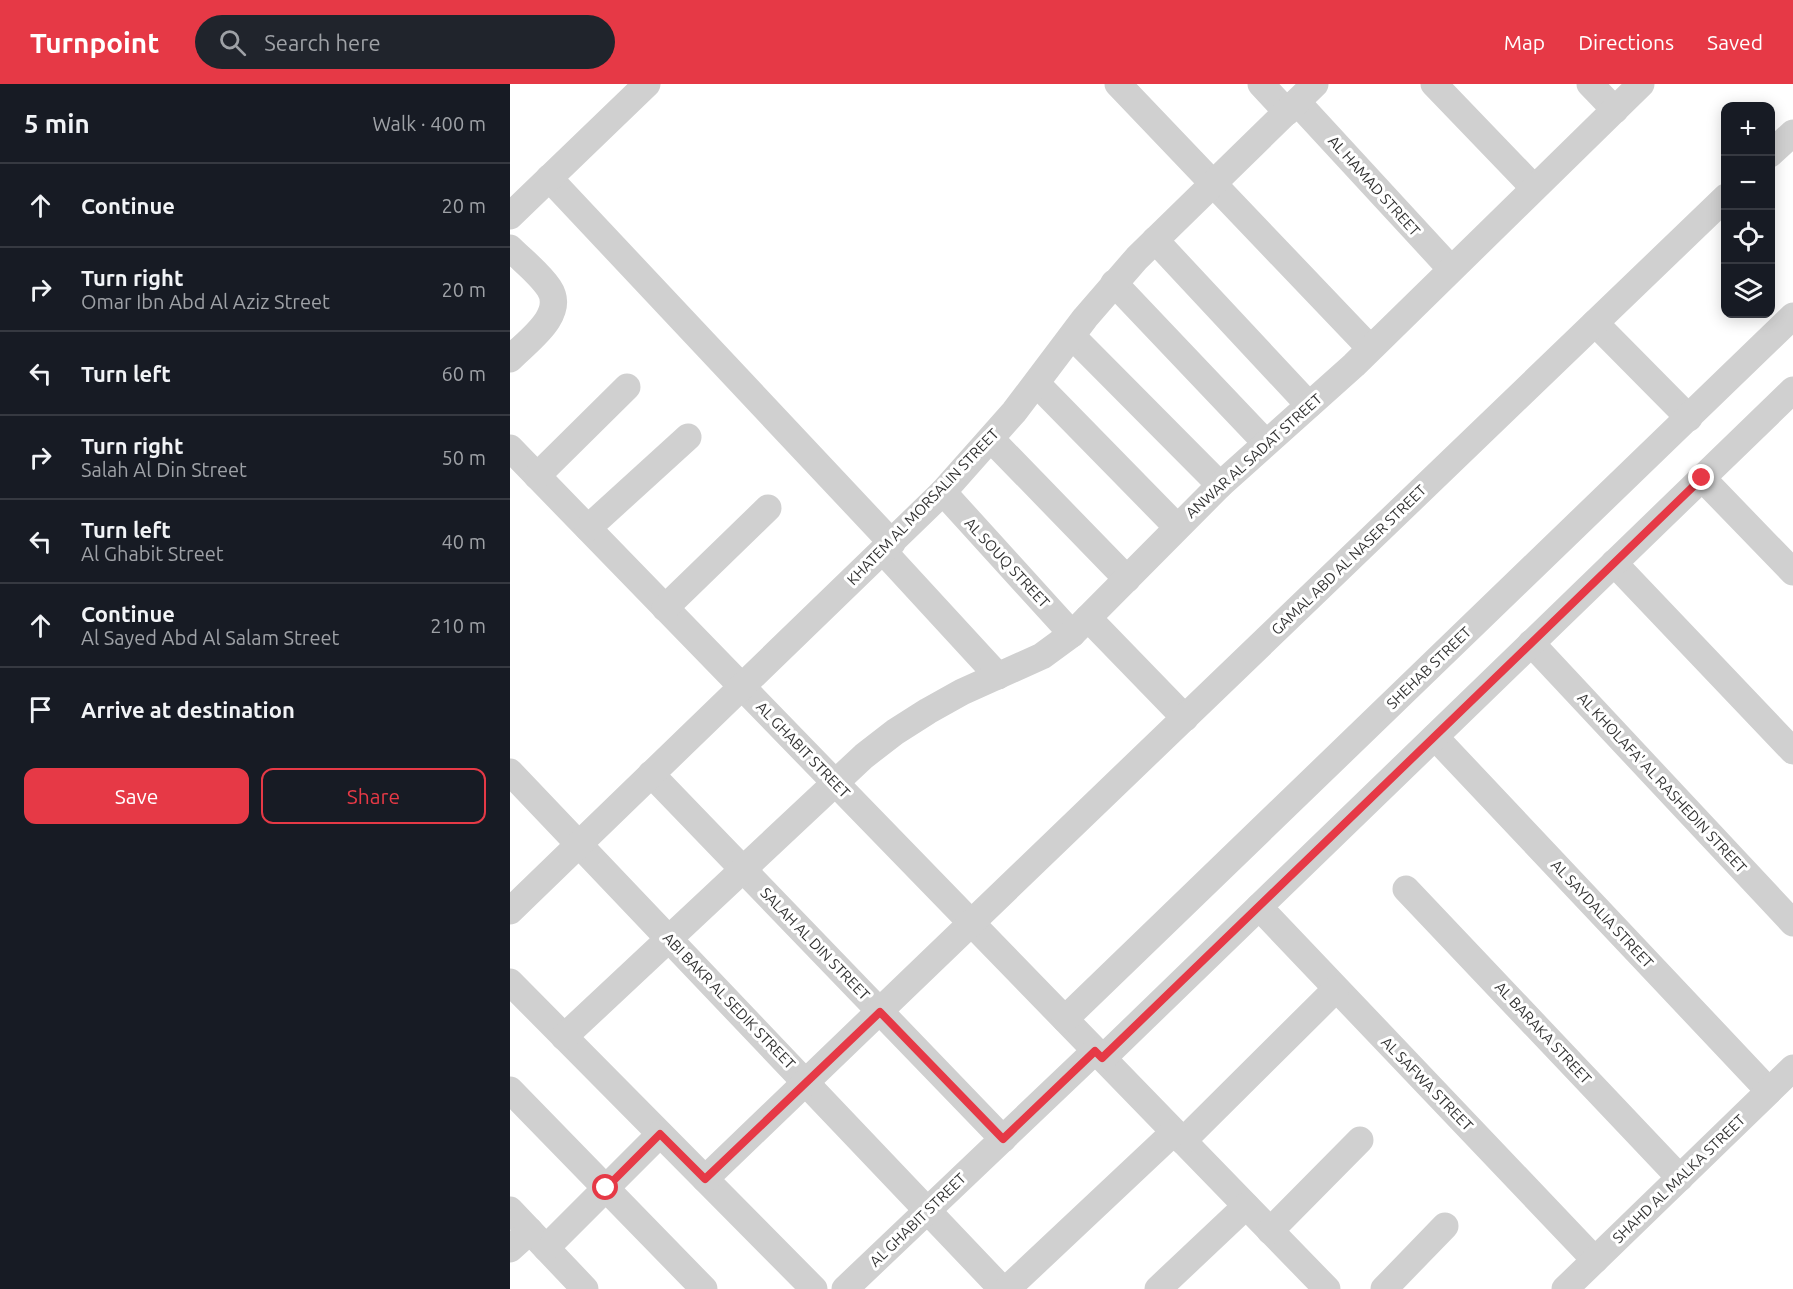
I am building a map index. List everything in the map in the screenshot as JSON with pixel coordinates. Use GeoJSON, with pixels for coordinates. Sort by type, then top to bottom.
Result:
{"type":"FeatureCollection","features":[{"type":"Feature","properties":{"kind":"street"},"geometry":{"type":"LineString","coordinates":[[510,216],[647,84]]}},
{"type":"Feature","properties":{"kind":"street"},"geometry":{"type":"LineString","coordinates":[[1118,84],[1370,348]]}},
{"type":"Feature","properties":{"kind":"street","name":"AL HAMAD STREET"},"geometry":{"type":"LineString","coordinates":[[1261,84],[1300,99],[1451,269]]}},
{"type":"Feature","properties":{"kind":"street"},"geometry":{"type":"LineString","coordinates":[[1434,84],[1534,188]]}},
{"type":"Feature","properties":{"kind":"street"},"geometry":{"type":"LineString","coordinates":[[1590,84],[1615,110]]}},
{"type":"Feature","properties":{"kind":"street","name":"ANWAR AL SADAT STREET"},"geometry":{"type":"LineString","coordinates":[[564,1037],[864,756],[903,727],[962,692],[1042,656],[1080,626],[1220,485],[1334,384],[1641,84]]}},
{"type":"Feature","properties":{"kind":"street","name":"KHATEM AL MORSALIN STREET"},"geometry":{"type":"LineString","coordinates":[[510,911],[943,492],[1037,384],[1114,283],[1300,99]]}},
{"type":"Feature","properties":{"kind":"street"},"geometry":{"type":"LineString","coordinates":[[549,178],[887,547],[998,675]]}},
{"type":"Feature","properties":{"kind":"street","name":"GAMAL ABD AL NASER STREET"},"geometry":{"type":"LineString","coordinates":[[705,1179],[1721,201]]}},
{"type":"Feature","properties":{"kind":"street"},"geometry":{"type":"LineString","coordinates":[[1155,240],[1309,405]]}},
{"type":"Feature","properties":{"kind":"street"},"geometry":{"type":"LineString","coordinates":[[510,248],[548,286],[554,300],[546,322],[510,359]]}},
{"type":"Feature","properties":{"kind":"street"},"geometry":{"type":"LineString","coordinates":[[1114,283],[1266,443]]}},
{"type":"Feature","properties":{"kind":"street","name":"SHEHAB STREET"},"geometry":{"type":"LineString","coordinates":[[1065,1019],[1793,316]]}},
{"type":"Feature","properties":{"kind":"street"},"geometry":{"type":"LineString","coordinates":[[1595,323],[1689,418]]}},
{"type":"Feature","properties":{"kind":"street"},"geometry":{"type":"LineString","coordinates":[[1072,336],[1220,485]]}},
{"type":"Feature","properties":{"kind":"street"},"geometry":{"type":"LineString","coordinates":[[1037,384],[1177,527]]}},
{"type":"Feature","properties":{"kind":"street"},"geometry":{"type":"LineString","coordinates":[[537,476],[627,387]]}},
{"type":"Feature","properties":{"kind":"street"},"geometry":{"type":"LineString","coordinates":[[1099,1055],[1258,907],[1793,390]]}},
{"type":"Feature","properties":{"kind":"street"},"geometry":{"type":"LineString","coordinates":[[588,528],[688,437]]}},
{"type":"Feature","properties":{"kind":"street"},"geometry":{"type":"LineString","coordinates":[[991,439],[1127,579]]}},
{"type":"Feature","properties":{"kind":"street","name":"AL GHABIT STREET"},"geometry":{"type":"LineString","coordinates":[[510,448],[1327,1289]]}},
{"type":"Feature","properties":{"kind":"street"},"geometry":{"type":"LineString","coordinates":[[1702,478],[1793,572]]}},
{"type":"Feature","properties":{"kind":"street","name":"AL SOUQ STREET"},"geometry":{"type":"LineString","coordinates":[[943,492],[1080,626],[1185,718]]}},
{"type":"Feature","properties":{"kind":"street"},"geometry":{"type":"LineString","coordinates":[[665,608],[768,508]]}},
{"type":"Feature","properties":{"kind":"street"},"geometry":{"type":"LineString","coordinates":[[1614,563],[1793,751]]}},
{"type":"Feature","properties":{"kind":"street","name":"AL KHOLAFA' AL RASHEDIN STREET"},"geometry":{"type":"LineString","coordinates":[[1531,643],[1793,923]]}},
{"type":"Feature","properties":{"kind":"street","name":"AL SAYDALIA STREET"},"geometry":{"type":"LineString","coordinates":[[1435,737],[1769,1091]]}},
{"type":"Feature","properties":{"kind":"street","name":"ABI BAKR AL SEDIK STREET"},"geometry":{"type":"LineString","coordinates":[[510,772],[1002,1289]]}},
{"type":"Feature","properties":{"kind":"street","name":"SALAH AL DIN STREET"},"geometry":{"type":"LineString","coordinates":[[651,774],[1003,1139]]}},
{"type":"Feature","properties":{"kind":"street","name":"AL BARAKA STREET"},"geometry":{"type":"LineString","coordinates":[[1406,889],[1680,1178]]}},
{"type":"Feature","properties":{"kind":"street","name":"AL SAFWA STREET"},"geometry":{"type":"LineString","coordinates":[[1258,907],[1595,1260]]}},
{"type":"Feature","properties":{"kind":"street"},"geometry":{"type":"LineString","coordinates":[[510,982],[814,1289]]}},
{"type":"Feature","properties":{"kind":"street"},"geometry":{"type":"LineString","coordinates":[[1007,1289],[1178,1137],[1336,989]]}},
{"type":"Feature","properties":{"kind":"street","name":"AL GHABIT STREET"},"geometry":{"type":"LineString","coordinates":[[862,1284],[927,1211],[1003,1139],[1099,1055]]}},
{"type":"Feature","properties":{"kind":"street","name":"SHAHD AL MALKA STREET"},"geometry":{"type":"LineString","coordinates":[[1565,1289],[1793,1068]]}},
{"type":"Feature","properties":{"kind":"street"},"geometry":{"type":"LineString","coordinates":[[510,1090],[704,1289]]}},
{"type":"Feature","properties":{"kind":"street"},"geometry":{"type":"LineString","coordinates":[[510,1249],[538,1239],[606,1188],[660,1134]]}},
{"type":"Feature","properties":{"kind":"street"},"geometry":{"type":"LineString","coordinates":[[1270,1231],[1360,1140]]}},
{"type":"Feature","properties":{"kind":"street"},"geometry":{"type":"LineString","coordinates":[[1158,1289],[1246,1206]]}},
{"type":"Feature","properties":{"kind":"street"},"geometry":{"type":"LineString","coordinates":[[510,1210],[585,1289]]}},
{"type":"Feature","properties":{"kind":"street"},"geometry":{"type":"LineString","coordinates":[[1384,1289],[1445,1226]]}},
{"type":"Feature","properties":{"kind":"route"},"geometry":{"type":"LineString","coordinates":[[606,1188],[660,1134],[705,1179],[880,1012],[1003,1139],[1095,1051],[1102,1058],[1702,478]]}}]}
